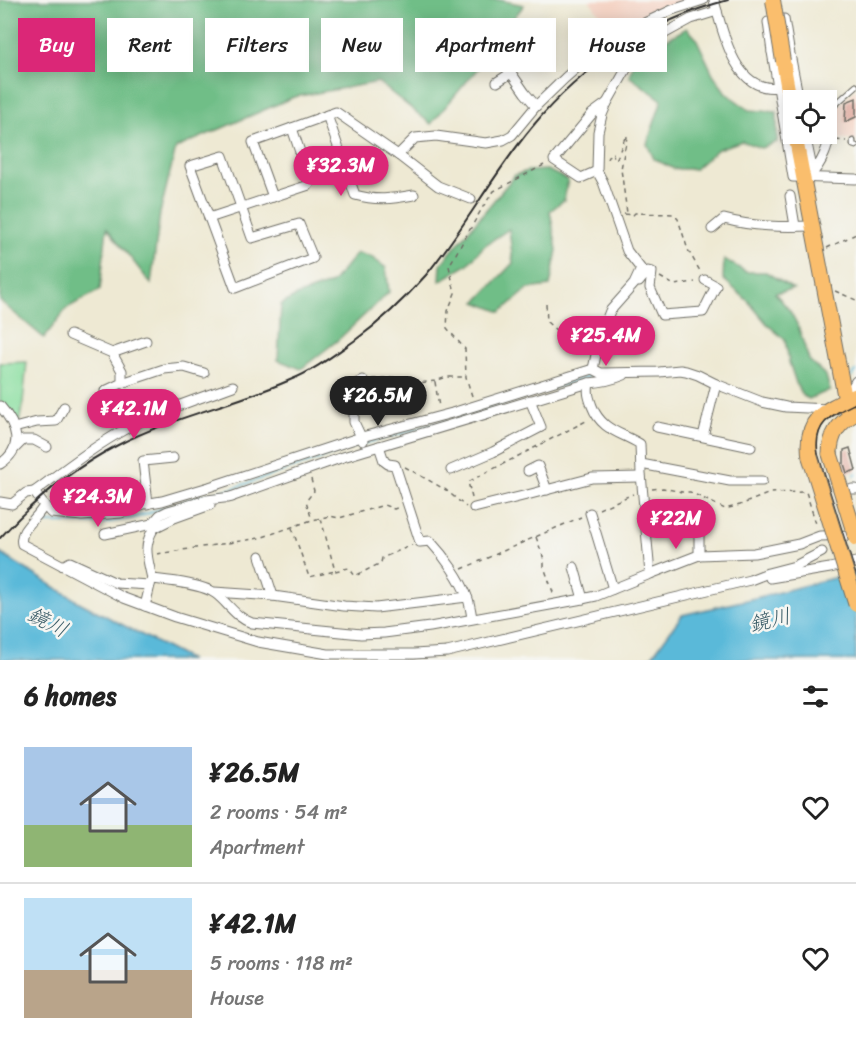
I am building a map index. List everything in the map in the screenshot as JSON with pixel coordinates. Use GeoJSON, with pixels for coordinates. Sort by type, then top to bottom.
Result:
{"type":"FeatureCollection","features":[{"type":"Feature","properties":{"kind":"highway"},"geometry":{"type":"LineString","coordinates":[[852,398],[828,409],[819,416],[813,425],[808,446],[856,604]]}},
{"type":"Feature","properties":{"kind":"highway"},"geometry":{"type":"LineString","coordinates":[[852,415],[839,424],[834,432],[830,454],[856,536]]}},
{"type":"Feature","properties":{"kind":"main road"},"geometry":{"type":"LineString","coordinates":[[773,0],[788,90]]}},
{"type":"Feature","properties":{"kind":"main road"},"geometry":{"type":"LineString","coordinates":[[798,144],[808,176],[813,226],[824,285],[852,398],[852,415]]}},
{"type":"Feature","properties":{"kind":"street"},"geometry":{"type":"LineString","coordinates":[[398,155],[415,138],[436,136],[486,143],[503,140],[512,135],[536,106],[589,57],[625,33],[672,10],[703,0]]}},
{"type":"Feature","properties":{"kind":"street"},"geometry":{"type":"LineString","coordinates":[[714,0],[733,60],[742,74],[761,85],[778,87]]}},
{"type":"Feature","properties":{"kind":"street"},"geometry":{"type":"LineString","coordinates":[[593,369],[600,336],[610,311],[634,284],[641,269],[627,251],[599,174],[598,132],[607,103],[628,66],[649,42],[690,19],[717,11]]}},
{"type":"Feature","properties":{"kind":"street"},"geometry":{"type":"LineString","coordinates":[[784,19],[778,87],[793,177],[856,178]]}},
{"type":"Feature","properties":{"kind":"street"},"geometry":{"type":"LineString","coordinates":[[768,22],[795,90]]}},
{"type":"Feature","properties":{"kind":"street"},"geometry":{"type":"LineString","coordinates":[[497,82],[511,73],[536,106]]}},
{"type":"Feature","properties":{"kind":"street"},"geometry":{"type":"LineString","coordinates":[[599,174],[581,178],[554,160],[592,114],[607,103]]}},
{"type":"Feature","properties":{"kind":"street"},"geometry":{"type":"LineString","coordinates":[[273,197],[254,142],[336,112],[438,186],[471,199]]}},
{"type":"Feature","properties":{"kind":"street"},"geometry":{"type":"LineString","coordinates":[[327,115],[355,195],[372,200],[414,195]]}},
{"type":"Feature","properties":{"kind":"street"},"geometry":{"type":"LineString","coordinates":[[209,218],[309,185],[310,182],[292,128]]}},
{"type":"Feature","properties":{"kind":"street"},"geometry":{"type":"LineString","coordinates":[[806,144],[808,176]]}},
{"type":"Feature","properties":{"kind":"street"},"geometry":{"type":"LineString","coordinates":[[808,176],[816,170],[827,144]]}},
{"type":"Feature","properties":{"kind":"street"},"geometry":{"type":"LineString","coordinates":[[223,156],[252,238],[299,224],[313,258],[235,288],[209,218],[190,166],[223,156]]}},
{"type":"Feature","properties":{"kind":"street"},"geometry":{"type":"LineString","coordinates":[[790,196],[795,226]]}},
{"type":"Feature","properties":{"kind":"street"},"geometry":{"type":"LineString","coordinates":[[712,229],[724,219],[760,226],[813,226]]}},
{"type":"Feature","properties":{"kind":"street"},"geometry":{"type":"LineString","coordinates":[[617,303],[624,301],[648,271],[651,272],[650,288],[662,315],[703,312],[716,286],[705,280]]}},
{"type":"Feature","properties":{"kind":"street"},"geometry":{"type":"LineString","coordinates":[[70,335],[112,353],[122,370],[122,383]]}},
{"type":"Feature","properties":{"kind":"street"},"geometry":{"type":"LineString","coordinates":[[112,353],[146,341]]}},
{"type":"Feature","properties":{"kind":"street"},"geometry":{"type":"LineString","coordinates":[[132,426],[110,411],[105,404],[105,391],[164,369],[184,367],[204,373]]}},
{"type":"Feature","properties":{"kind":"street"},"geometry":{"type":"LineString","coordinates":[[145,606],[151,582],[146,549],[147,539],[163,507],[249,475],[363,442],[593,369],[601,373],[686,370],[762,402],[786,407],[828,409]]}},
{"type":"Feature","properties":{"kind":"street"},"geometry":{"type":"LineString","coordinates":[[105,534],[153,526],[397,440],[589,383],[608,381],[628,373]]}},
{"type":"Feature","properties":{"kind":"street"},"geometry":{"type":"LineString","coordinates":[[363,380],[354,385],[354,422],[363,442]]}},
{"type":"Feature","properties":{"kind":"street"},"geometry":{"type":"LineString","coordinates":[[852,398],[852,388],[856,381]]}},
{"type":"Feature","properties":{"kind":"street"},"geometry":{"type":"LineString","coordinates":[[589,383],[587,393],[596,416],[606,427],[640,444],[650,574]]}},
{"type":"Feature","properties":{"kind":"street"},"geometry":{"type":"LineString","coordinates":[[703,436],[716,384]]}},
{"type":"Feature","properties":{"kind":"street"},"geometry":{"type":"LineString","coordinates":[[0,502],[12,504],[26,494],[34,492],[104,441],[132,426],[232,386]]}},
{"type":"Feature","properties":{"kind":"street"},"geometry":{"type":"LineString","coordinates":[[451,470],[493,452],[541,427],[530,400]]}},
{"type":"Feature","properties":{"kind":"street"},"geometry":{"type":"LineString","coordinates":[[0,406],[13,422],[16,434],[16,444],[11,455],[0,464]]}},
{"type":"Feature","properties":{"kind":"street"},"geometry":{"type":"LineString","coordinates":[[14,428],[37,422],[56,421],[64,407]]}},
{"type":"Feature","properties":{"kind":"street"},"geometry":{"type":"LineString","coordinates":[[657,427],[751,447]]}},
{"type":"Feature","properties":{"kind":"street"},"geometry":{"type":"LineString","coordinates":[[14,449],[23,440],[34,440],[47,447]]}},
{"type":"Feature","properties":{"kind":"street"},"geometry":{"type":"LineString","coordinates":[[363,442],[397,440]]}},
{"type":"Feature","properties":{"kind":"street"},"geometry":{"type":"LineString","coordinates":[[379,446],[385,463],[395,465],[420,542],[430,541],[454,572],[467,597],[472,618]]}},
{"type":"Feature","properties":{"kind":"street"},"geometry":{"type":"LineString","coordinates":[[148,504],[142,461],[173,458]]}},
{"type":"Feature","properties":{"kind":"street"},"geometry":{"type":"LineString","coordinates":[[640,464],[730,481],[762,481]]}},
{"type":"Feature","properties":{"kind":"street"},"geometry":{"type":"LineString","coordinates":[[528,471],[538,466],[547,490]]}},
{"type":"Feature","properties":{"kind":"street"},"geometry":{"type":"LineString","coordinates":[[474,508],[592,478],[641,477]]}},
{"type":"Feature","properties":{"kind":"street"},"geometry":{"type":"LineString","coordinates":[[34,492],[51,513],[82,516],[121,513],[148,504],[163,507],[232,497]]}},
{"type":"Feature","properties":{"kind":"street"},"geometry":{"type":"LineString","coordinates":[[44,505],[41,512],[22,534],[21,541],[22,544],[63,566],[124,598],[175,617],[229,634],[328,654],[414,654],[457,650],[750,580],[856,562]]}},
{"type":"Feature","properties":{"kind":"street"},"geometry":{"type":"LineString","coordinates":[[591,513],[613,589]]}},
{"type":"Feature","properties":{"kind":"street"},"geometry":{"type":"LineString","coordinates":[[699,523],[699,555]]}},
{"type":"Feature","properties":{"kind":"street"},"geometry":{"type":"LineString","coordinates":[[214,592],[245,621],[252,623],[361,634],[384,633],[430,627],[596,596],[699,555],[754,553],[799,544],[820,536],[856,536]]}},
{"type":"Feature","properties":{"kind":"street"},"geometry":{"type":"LineString","coordinates":[[750,580],[795,566],[822,552]]}},
{"type":"Feature","properties":{"kind":"street"},"geometry":{"type":"LineString","coordinates":[[260,556],[273,596]]}},
{"type":"Feature","properties":{"kind":"street"},"geometry":{"type":"LineString","coordinates":[[63,566],[70,562],[116,583],[151,582],[196,586],[214,592],[273,596],[344,606],[376,608],[467,597]]}},
{"type":"Feature","properties":{"kind":"street"},"geometry":{"type":"LineString","coordinates":[[574,567],[583,599]]}},
{"type":"Feature","properties":{"kind":"lane"},"geometry":{"type":"LineString","coordinates":[[837,103],[856,86]]}},
{"type":"Feature","properties":{"kind":"path"},"geometry":{"type":"LineString","coordinates":[[599,174],[610,153],[613,153],[614,159],[617,158],[626,135],[621,169],[628,214]]}},
{"type":"Feature","properties":{"kind":"path"},"geometry":{"type":"LineString","coordinates":[[837,141],[854,144]]}},
{"type":"Feature","properties":{"kind":"path"},"geometry":{"type":"LineString","coordinates":[[474,406],[466,377],[465,349],[447,328],[448,311],[455,293],[449,266],[494,191],[554,160]]}},
{"type":"Feature","properties":{"kind":"path"},"geometry":{"type":"LineString","coordinates":[[614,216],[635,213],[673,214],[678,219],[688,250],[705,280],[674,285],[651,272]]}},
{"type":"Feature","properties":{"kind":"path"},"geometry":{"type":"LineString","coordinates":[[818,253],[856,234]]}},
{"type":"Feature","properties":{"kind":"path"},"geometry":{"type":"LineString","coordinates":[[824,285],[856,300]]}},
{"type":"Feature","properties":{"kind":"path"},"geometry":{"type":"LineString","coordinates":[[546,304],[547,322],[558,332],[589,335],[596,352]]}},
{"type":"Feature","properties":{"kind":"path"},"geometry":{"type":"LineString","coordinates":[[363,380],[396,377],[403,385],[435,381],[447,376],[466,377]]}},
{"type":"Feature","properties":{"kind":"path"},"geometry":{"type":"LineString","coordinates":[[435,381],[441,416]]}},
{"type":"Feature","properties":{"kind":"path"},"geometry":{"type":"LineString","coordinates":[[395,465],[406,467],[446,490],[469,510],[474,508],[468,482],[596,416]]}},
{"type":"Feature","properties":{"kind":"path"},"geometry":{"type":"LineString","coordinates":[[308,470],[314,491],[306,501],[312,520]]}},
{"type":"Feature","properties":{"kind":"path"},"geometry":{"type":"LineString","coordinates":[[454,572],[643,489],[663,488],[690,492],[725,509],[770,493],[806,492],[820,536]]}},
{"type":"Feature","properties":{"kind":"path"},"geometry":{"type":"LineString","coordinates":[[147,555],[260,538],[312,520],[330,516],[339,518],[384,505],[394,509],[408,505]]}},
{"type":"Feature","properties":{"kind":"path"},"geometry":{"type":"LineString","coordinates":[[321,518],[335,572]]}},
{"type":"Feature","properties":{"kind":"path"},"geometry":{"type":"LineString","coordinates":[[292,527],[309,577],[349,568],[355,576],[381,563],[382,558],[420,542]]}},
{"type":"Feature","properties":{"kind":"path"},"geometry":{"type":"LineString","coordinates":[[535,536],[557,604]]}},
{"type":"Feature","properties":{"kind":"shaded area"},"geometry":{"type":"Polygon","coordinates":[[[589,0],[688,0],[648,18],[605,18],[589,0]]]}},
{"type":"Feature","properties":{"kind":"shaded area"},"geometry":{"type":"Polygon","coordinates":[[[856,89],[856,141],[837,139],[837,107],[856,89]]]}},
{"type":"Feature","properties":{"kind":"green space"},"geometry":{"type":"Polygon","coordinates":[[[0,0],[499,0],[524,5],[514,18],[415,18],[415,72],[475,72],[431,124],[378,82],[294,97],[176,148],[160,213],[151,284],[107,228],[100,290],[67,308],[44,338],[0,301],[0,0]]]}},
{"type":"Feature","properties":{"kind":"green space"},"geometry":{"type":"Polygon","coordinates":[[[687,28],[696,38],[713,74],[726,93],[749,110],[777,112],[777,142],[761,148],[742,141],[718,149],[695,169],[674,169],[654,159],[647,144],[662,100],[629,76],[630,72],[667,72],[667,39],[687,28]]]}},
{"type":"Feature","properties":{"kind":"green space"},"geometry":{"type":"Polygon","coordinates":[[[547,170],[568,180],[564,200],[550,211],[557,250],[550,286],[528,289],[501,312],[476,302],[513,263],[509,229],[484,246],[467,265],[440,281],[441,264],[515,175],[528,171],[547,170]]]}},
{"type":"Feature","properties":{"kind":"green space"},"geometry":{"type":"Polygon","coordinates":[[[357,253],[371,257],[386,268],[389,292],[338,340],[301,369],[278,360],[281,305],[296,296],[332,283],[357,253]]]}},
{"type":"Feature","properties":{"kind":"green space"},"geometry":{"type":"Polygon","coordinates":[[[724,259],[746,272],[766,272],[793,289],[775,293],[790,311],[798,326],[809,360],[826,376],[830,390],[809,399],[803,396],[789,362],[785,340],[768,325],[748,301],[723,279],[724,259]]]}},
{"type":"Feature","properties":{"kind":"green space"},"geometry":{"type":"Polygon","coordinates":[[[27,362],[23,402],[19,423],[16,423],[14,416],[0,401],[0,363],[27,362]]]}},
{"type":"Feature","properties":{"kind":"water","name":"鏡川"},"geometry":{"type":"Polygon","coordinates":[[[0,553],[79,602],[190,660],[0,660],[0,553]]]}},
{"type":"Feature","properties":{"kind":"water","name":"鏡川"},"geometry":{"type":"Polygon","coordinates":[[[856,572],[856,660],[641,660],[652,656],[682,615],[856,572]]]}},
{"type":"Feature","properties":{"kind":"building"},"geometry":{"type":"Polygon","coordinates":[[[856,98],[856,117],[845,122],[846,102],[856,98]]]}},
{"type":"Feature","properties":{"kind":"building"},"geometry":{"type":"Polygon","coordinates":[[[850,448],[856,470],[847,473],[844,464],[844,450],[850,448]]]}},
{"type":"Feature","properties":{"kind":"waterway"},"geometry":{"type":"LineString","coordinates":[[852,376],[856,371]]}},
{"type":"Feature","properties":{"kind":"waterway"},"geometry":{"type":"LineString","coordinates":[[457,418],[593,375]]}},
{"type":"Feature","properties":{"kind":"waterway"},"geometry":{"type":"LineString","coordinates":[[38,523],[103,523],[137,517],[201,496],[231,489],[359,445],[446,421]]}},
{"type":"Feature","properties":{"kind":"tram line"},"geometry":{"type":"LineString","coordinates":[[856,403],[826,421],[821,427],[817,443],[818,454],[856,575]]}},
{"type":"Feature","properties":{"kind":"railway"},"geometry":{"type":"LineString","coordinates":[[0,538],[54,487],[84,465],[116,446],[159,427],[269,389],[299,376],[354,341],[392,310],[426,275],[518,145],[551,105],[620,48],[672,20],[728,0]]}}]}
